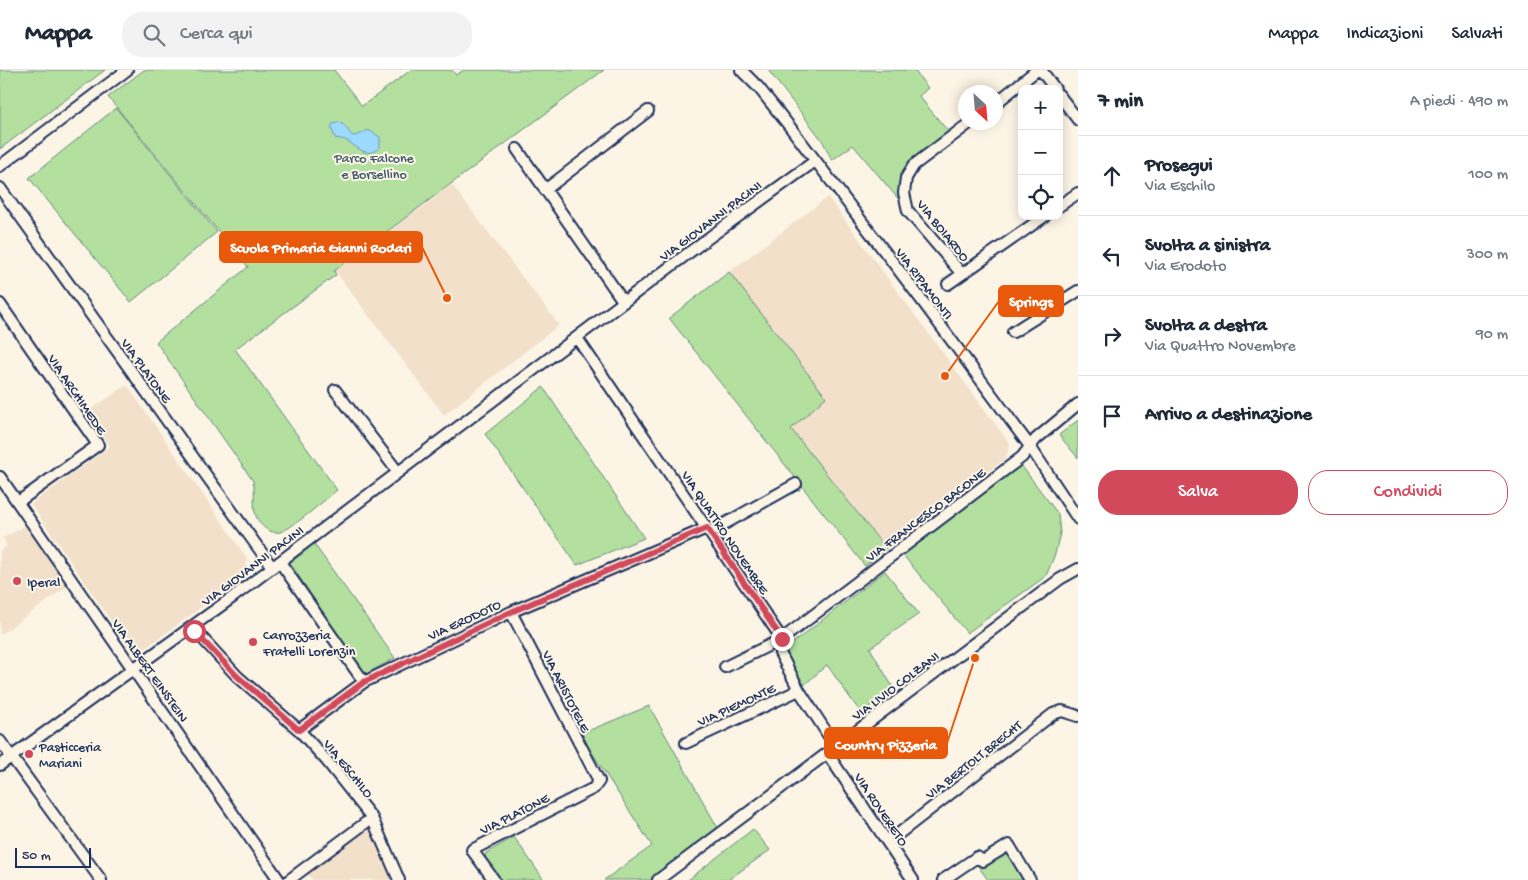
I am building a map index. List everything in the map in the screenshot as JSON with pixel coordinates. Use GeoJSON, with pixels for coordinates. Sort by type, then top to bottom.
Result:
{"type":"FeatureCollection","features":[{"type":"Feature","properties":{"kind":"street"},"geometry":{"type":"LineString","coordinates":[[0,166],[127,70]]}},
{"type":"Feature","properties":{"kind":"street","name":"VIA RIPAMONTI"},"geometry":{"type":"LineString","coordinates":[[741,70],[759,88],[815,161],[1029,446],[1078,519]]}},
{"type":"Feature","properties":{"kind":"street"},"geometry":{"type":"LineString","coordinates":[[1003,97],[1037,70]]}},
{"type":"Feature","properties":{"kind":"street"},"geometry":{"type":"LineString","coordinates":[[1041,70],[1052,85]]}},
{"type":"Feature","properties":{"kind":"street"},"geometry":{"type":"LineString","coordinates":[[1063,100],[1078,120]]}},
{"type":"Feature","properties":{"kind":"street"},"geometry":{"type":"LineString","coordinates":[[545,190],[648,111]]}},
{"type":"Feature","properties":{"kind":"street","name":"VIA BOIARDO"},"geometry":{"type":"LineString","coordinates":[[960,130],[917,162],[908,174],[904,193],[908,211],[962,274]]}},
{"type":"Feature","properties":{"kind":"street"},"geometry":{"type":"LineString","coordinates":[[517,149],[623,302]]}},
{"type":"Feature","properties":{"kind":"street","name":"VIA GIOVANNI PACINI"},"geometry":{"type":"LineString","coordinates":[[0,765],[276,565],[623,302],[815,161]]}},
{"type":"Feature","properties":{"kind":"street","name":"VIA PLATONE"},"geometry":{"type":"LineString","coordinates":[[0,188],[364,682]]}},
{"type":"Feature","properties":{"kind":"street"},"geometry":{"type":"LineString","coordinates":[[1063,203],[1078,193]]}},
{"type":"Feature","properties":{"kind":"street"},"geometry":{"type":"LineString","coordinates":[[948,284],[1039,220]]}},
{"type":"Feature","properties":{"kind":"street"},"geometry":{"type":"LineString","coordinates":[[1013,332],[1078,290]]}},
{"type":"Feature","properties":{"kind":"street","name":"VIA ARCHIMEDE"},"geometry":{"type":"LineString","coordinates":[[0,304],[98,445],[18,502]]}},
{"type":"Feature","properties":{"kind":"street","name":"VIA QUATTRO NOVEMBRE"},"geometry":{"type":"LineString","coordinates":[[577,338],[782,639],[780,653],[831,750]]}},
{"type":"Feature","properties":{"kind":"street"},"geometry":{"type":"LineString","coordinates":[[335,390],[398,472]]}},
{"type":"Feature","properties":{"kind":"street","name":"VIA FRANCESCO BACONE"},"geometry":{"type":"LineString","coordinates":[[725,667],[782,639],[1022,457],[1029,446],[1078,404]]}},
{"type":"Feature","properties":{"kind":"street","name":"VIA ALBERT EINSTEIN"},"geometry":{"type":"LineString","coordinates":[[0,477],[279,880]]}},
{"type":"Feature","properties":{"kind":"street","name":"VIA ERODOTO"},"geometry":{"type":"LineString","coordinates":[[299,730],[364,682],[511,612],[708,530],[796,484]]}},
{"type":"Feature","properties":{"kind":"street","name":"VIA LIVIO COLZANI"},"geometry":{"type":"LineString","coordinates":[[658,880],[1060,579],[1078,569]]}},
{"type":"Feature","properties":{"kind":"street","name":"VIA ARISTOTELE"},"geometry":{"type":"LineString","coordinates":[[511,612],[599,782]]}},
{"type":"Feature","properties":{"kind":"street","name":"VIA ESCHILO"},"geometry":{"type":"LineString","coordinates":[[192,627],[237,676],[299,730],[326,760],[372,818],[399,880]]}},
{"type":"Feature","properties":{"kind":"street","name":"VIA PIEMONTE"},"geometry":{"type":"LineString","coordinates":[[686,743],[799,690]]}},
{"type":"Feature","properties":{"kind":"street","name":"VIA BERTOLT BRECHT"},"geometry":{"type":"LineString","coordinates":[[888,842],[1053,714],[1062,711],[1078,716]]}},
{"type":"Feature","properties":{"kind":"street"},"geometry":{"type":"LineString","coordinates":[[0,741],[101,880]]}},
{"type":"Feature","properties":{"kind":"street","name":"VIA ROVERETO"},"geometry":{"type":"LineString","coordinates":[[831,750],[908,878]]}},
{"type":"Feature","properties":{"kind":"street","name":"VIA PLATONE"},"geometry":{"type":"LineString","coordinates":[[494,880],[472,850],[594,788],[599,782]]}},
{"type":"Feature","properties":{"kind":"street"},"geometry":{"type":"LineString","coordinates":[[289,880],[372,818]]}},
{"type":"Feature","properties":{"kind":"street"},"geometry":{"type":"LineString","coordinates":[[942,880],[977,857],[982,862],[1009,845],[1030,880]]}},
{"type":"Feature","properties":{"kind":"shaded area"},"geometry":{"type":"Polygon","coordinates":[[[452,185],[559,325],[444,415],[335,271],[452,185]]]}},
{"type":"Feature","properties":{"kind":"shaded area"},"geometry":{"type":"Polygon","coordinates":[[[828,197],[1010,444],[1006,458],[886,549],[791,429],[729,272],[828,197]]]}},
{"type":"Feature","properties":{"kind":"shaded area"},"geometry":{"type":"Polygon","coordinates":[[[127,385],[247,558],[246,568],[238,580],[135,656],[31,504],[110,446],[87,412],[127,385]]]}},
{"type":"Feature","properties":{"kind":"shaded area"},"geometry":{"type":"Polygon","coordinates":[[[25,526],[68,586],[0,635],[0,551],[7,546],[3,538],[25,526]]]}},
{"type":"Feature","properties":{"kind":"shaded area"},"geometry":{"type":"Polygon","coordinates":[[[371,827],[394,880],[313,880],[307,874],[371,827]]]}},
{"type":"Feature","properties":{"kind":"green space"},"geometry":{"type":"Polygon","coordinates":[[[0,70],[105,70],[0,149],[0,70]]]}},
{"type":"Feature","properties":{"kind":"green space","name":"Parco Falcone e Borsellino"},"geometry":{"type":"Polygon","coordinates":[[[144,70],[334,70],[362,106],[411,70],[452,70],[456,75],[464,70],[604,70],[334,271],[336,275],[235,349],[337,490],[300,520],[280,532],[272,532],[260,523],[255,512],[253,481],[156,342],[248,267],[108,97],[144,70]]]}},
{"type":"Feature","properties":{"kind":"green space"},"geometry":{"type":"Polygon","coordinates":[[[768,70],[914,70],[928,88],[919,96],[951,135],[908,166],[900,201],[853,145],[832,160],[822,140],[768,70]]]}},
{"type":"Feature","properties":{"kind":"green space"},"geometry":{"type":"Polygon","coordinates":[[[116,108],[217,232],[131,302],[29,178],[116,108]]]}},
{"type":"Feature","properties":{"kind":"green space"},"geometry":{"type":"Polygon","coordinates":[[[729,272],[826,397],[791,429],[886,549],[865,566],[669,318],[729,272]]]}},
{"type":"Feature","properties":{"kind":"green space"},"geometry":{"type":"Polygon","coordinates":[[[543,387],[644,538],[577,565],[485,434],[543,387]]]}},
{"type":"Feature","properties":{"kind":"green space"},"geometry":{"type":"Polygon","coordinates":[[[1078,420],[1078,458],[1059,435],[1078,420]]]}},
{"type":"Feature","properties":{"kind":"green space"},"geometry":{"type":"Polygon","coordinates":[[[1021,465],[1058,514],[1060,533],[1055,554],[1046,576],[967,633],[903,555],[1021,465]]]}},
{"type":"Feature","properties":{"kind":"green space"},"geometry":{"type":"Polygon","coordinates":[[[314,544],[395,658],[364,675],[290,563],[314,544]]]}},
{"type":"Feature","properties":{"kind":"green space"},"geometry":{"type":"Polygon","coordinates":[[[885,571],[919,614],[870,648],[894,689],[861,713],[827,665],[804,685],[785,652],[789,646],[885,571]]]}},
{"type":"Feature","properties":{"kind":"green space"},"geometry":{"type":"Polygon","coordinates":[[[649,706],[718,828],[651,880],[604,880],[652,846],[580,734],[649,706]]]}},
{"type":"Feature","properties":{"kind":"green space"},"geometry":{"type":"Polygon","coordinates":[[[753,829],[770,850],[728,880],[688,880],[753,829]]]}},
{"type":"Feature","properties":{"kind":"green space"},"geometry":{"type":"Polygon","coordinates":[[[514,837],[544,880],[500,880],[485,858],[486,853],[514,837]]]}},
{"type":"Feature","properties":{"kind":"green space"},"geometry":{"type":"Polygon","coordinates":[[[1009,845],[1030,880],[988,880],[978,866],[1009,845]]]}},
{"type":"Feature","properties":{"kind":"water"},"geometry":{"type":"Polygon","coordinates":[[[340,122],[353,136],[368,130],[380,137],[380,147],[367,152],[346,140],[335,138],[331,127],[333,124],[340,122]]]}},
{"type":"Feature","properties":{"kind":"place","name":"Scuola Primaria Gianni Rodari"},"geometry":{"type":"Point","coordinates":[447,298]}},
{"type":"Feature","properties":{"kind":"place","name":"Springs"},"geometry":{"type":"Point","coordinates":[945,376]}},
{"type":"Feature","properties":{"kind":"place","name":"Iperal"},"geometry":{"type":"Point","coordinates":[17,581]}},
{"type":"Feature","properties":{"kind":"place","name":"Carrozzeria Fratelli Lorenzin"},"geometry":{"type":"Point","coordinates":[253,642]}},
{"type":"Feature","properties":{"kind":"place","name":"Country Pizzeria"},"geometry":{"type":"Point","coordinates":[975,658]}},
{"type":"Feature","properties":{"kind":"place","name":"Pasticceria Mariani"},"geometry":{"type":"Point","coordinates":[29,754]}},
{"type":"Feature","properties":{"kind":"route"},"geometry":{"type":"LineString","coordinates":[[194,631],[237,676],[299,730],[364,682],[511,612],[707,528],[782,639]]}}]}
